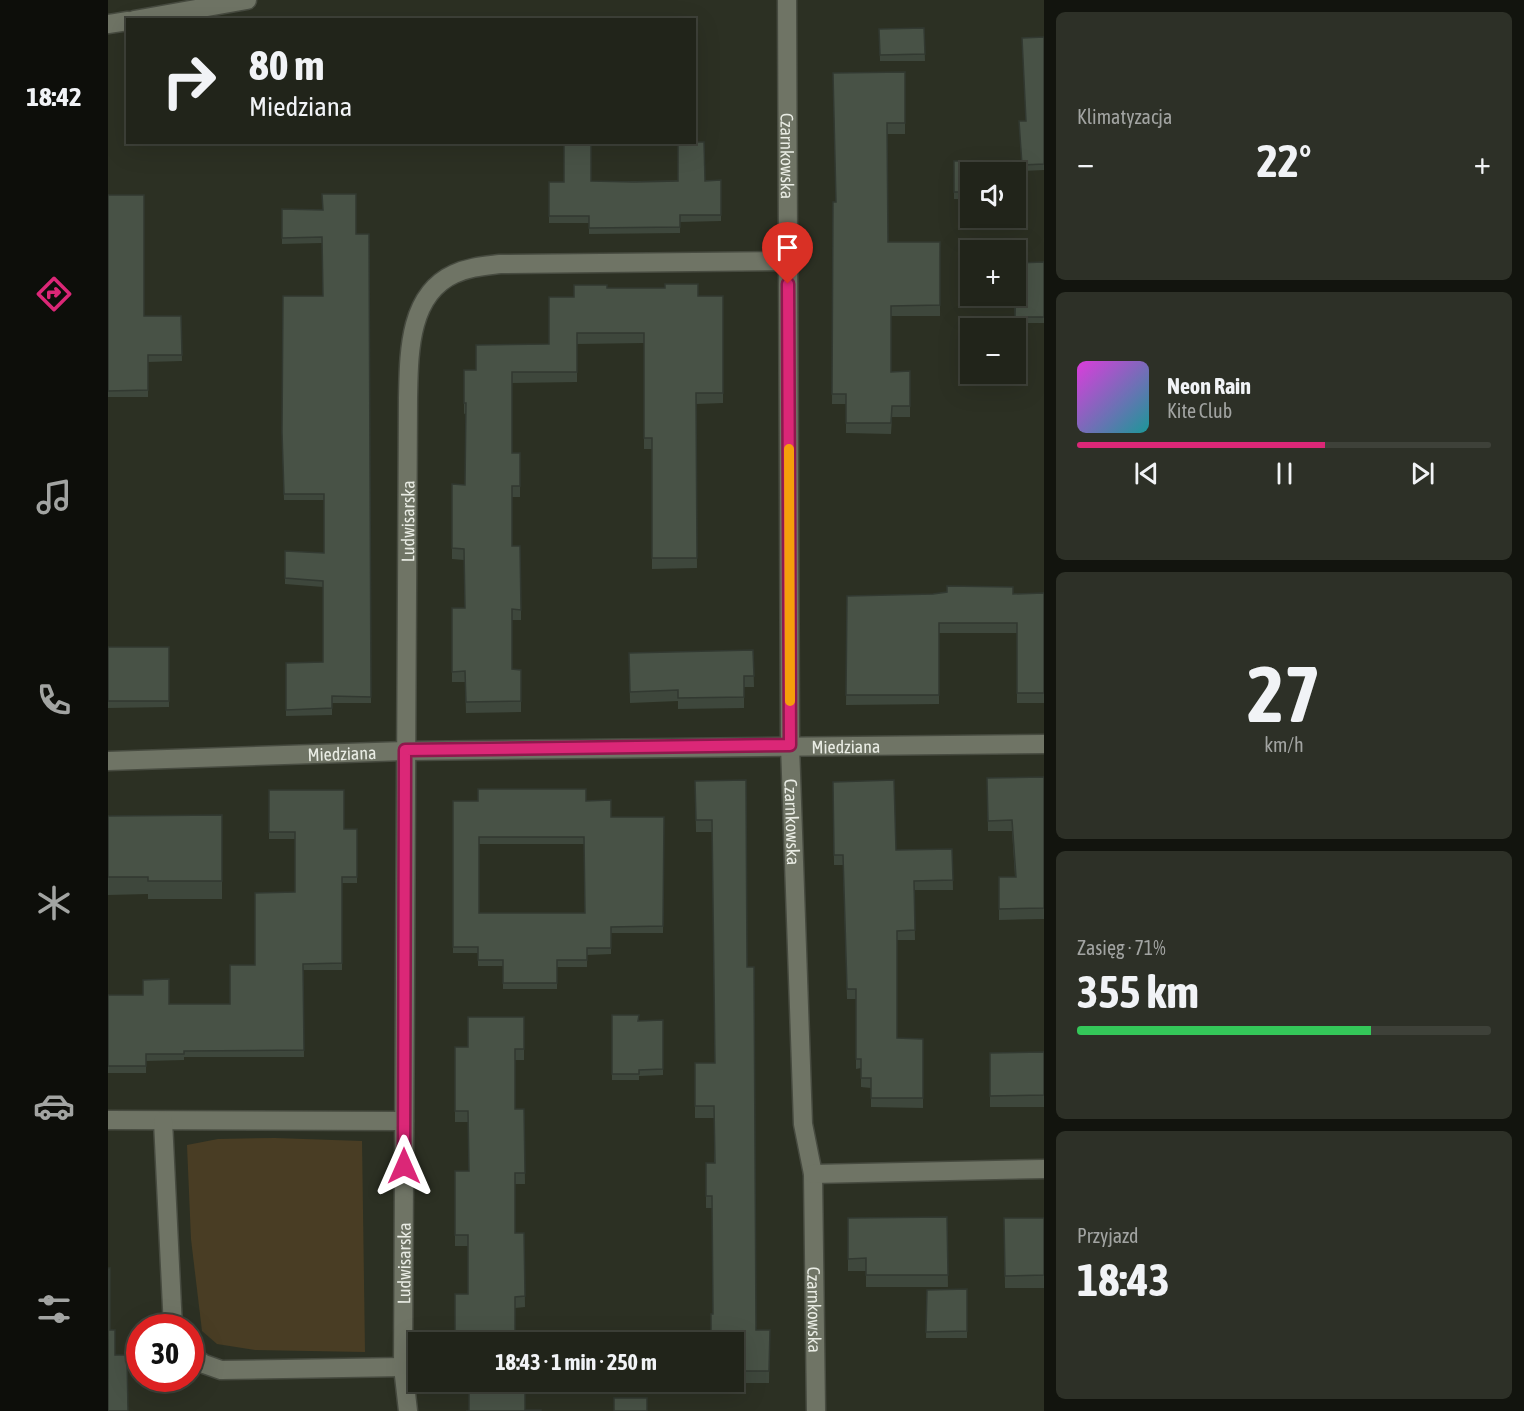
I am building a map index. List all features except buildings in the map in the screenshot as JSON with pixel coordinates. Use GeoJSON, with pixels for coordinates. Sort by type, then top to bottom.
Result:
{"type":"FeatureCollection","features":[{"type":"Feature","properties":{"kind":"street"},"geometry":{"type":"LineString","coordinates":[[145,18],[247,0]]}},
{"type":"Feature","properties":{"kind":"street","name":"Czarnkowska"},"geometry":{"type":"LineString","coordinates":[[787,0],[790,745],[802,1124],[813,1174],[816,1411]]}},
{"type":"Feature","properties":{"kind":"street","name":"Ludwisarska"},"geometry":{"type":"LineString","coordinates":[[408,1411],[403,1367],[405,750],[409,363],[418,312],[432,289],[452,275],[472,268],[500,264],[788,261]]}},
{"type":"Feature","properties":{"kind":"street","name":"Miedziana"},"geometry":{"type":"LineString","coordinates":[[108,761],[405,750],[1044,744]]}},
{"type":"Feature","properties":{"kind":"street"},"geometry":{"type":"LineString","coordinates":[[108,1120],[404,1121]]}},
{"type":"Feature","properties":{"kind":"street"},"geometry":{"type":"LineString","coordinates":[[163,1121],[172,1314]]}},
{"type":"Feature","properties":{"kind":"street"},"geometry":{"type":"LineString","coordinates":[[813,1174],[1044,1169]]}},
{"type":"Feature","properties":{"kind":"street"},"geometry":{"type":"LineString","coordinates":[[204,1364],[221,1371],[403,1367]]}},
{"type":"Feature","properties":{"kind":"shaded area"},"geometry":{"type":"Polygon","coordinates":[[[218,1139],[362,1141],[365,1352],[255,1350],[217,1344],[204,1333],[204,1314],[200,1314],[191,1239],[187,1145],[218,1139]]]}},
{"type":"Feature","properties":{"kind":"slow traffic"},"geometry":{"type":"LineString","coordinates":[[789,449],[790,701]]}},
{"type":"Feature","properties":{"kind":"route"},"geometry":{"type":"LineString","coordinates":[[404,1166],[405,750],[790,745],[788,284]]}}]}
